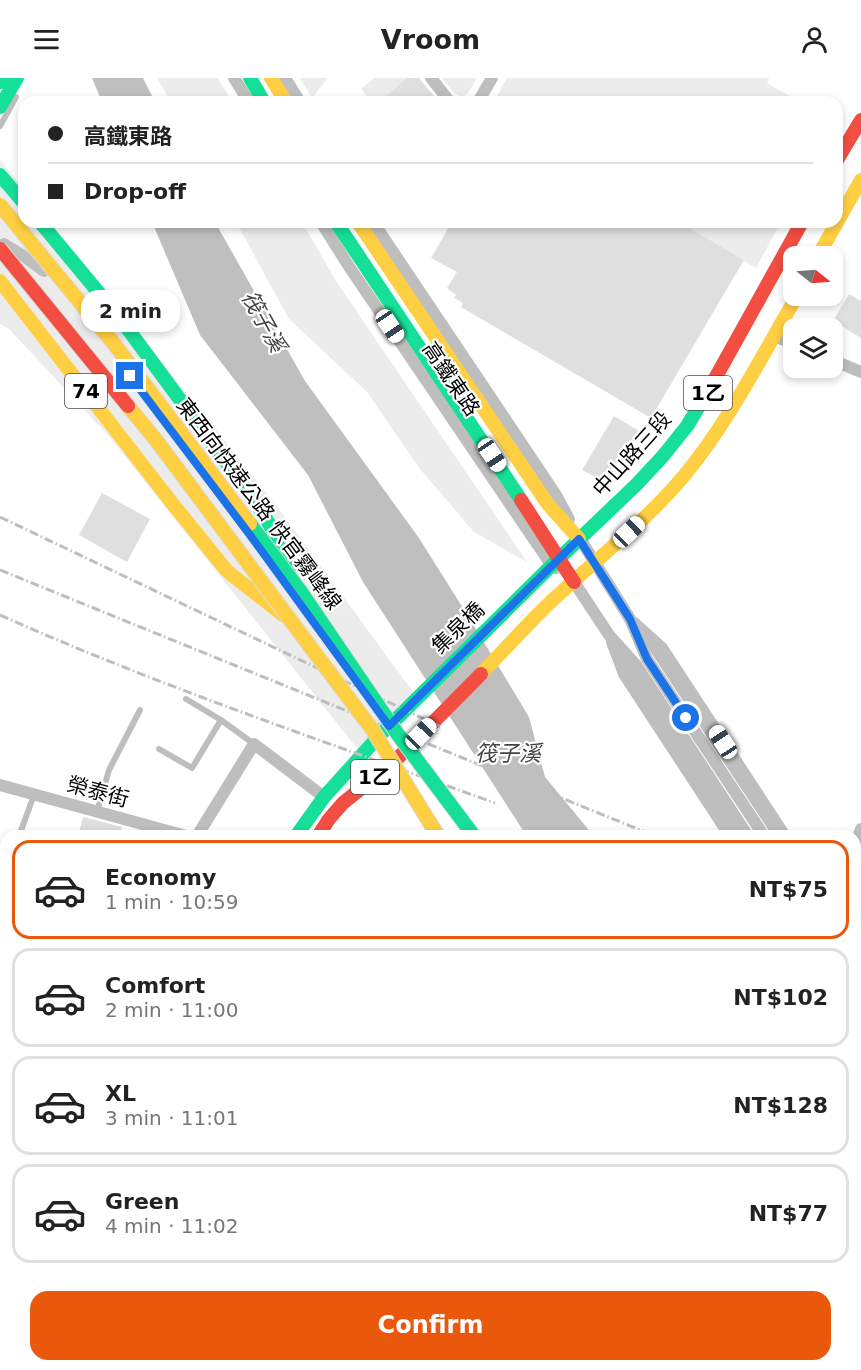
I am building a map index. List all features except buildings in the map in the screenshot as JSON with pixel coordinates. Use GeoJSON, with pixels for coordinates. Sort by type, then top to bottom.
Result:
{"type":"FeatureCollection","features":[{"type":"Feature","properties":{"kind":"main road"},"geometry":{"type":"LineString","coordinates":[[250,78],[260,96]]}},
{"type":"Feature","properties":{"kind":"main road"},"geometry":{"type":"LineString","coordinates":[[272,78],[282,96]]}},
{"type":"Feature","properties":{"kind":"main road"},"geometry":{"type":"LineString","coordinates":[[0,107],[19,83]]}},
{"type":"Feature","properties":{"kind":"main road"},"geometry":{"type":"LineString","coordinates":[[854,145],[861,122]]}},
{"type":"Feature","properties":{"kind":"main road"},"geometry":{"type":"LineString","coordinates":[[0,175],[18,196]]}},
{"type":"Feature","properties":{"kind":"main road"},"geometry":{"type":"LineString","coordinates":[[843,212],[861,180]]}},
{"type":"Feature","properties":{"kind":"main road","name":"東西向快速公路 快官霧峰線"},"geometry":{"type":"LineString","coordinates":[[0,205],[18,227]]}},
{"type":"Feature","properties":{"kind":"main road","name":"東西向快速公路 快官霧峰線"},"geometry":{"type":"LineString","coordinates":[[19,228],[115,345],[301,592],[399,736],[470,830]]}},
{"type":"Feature","properties":{"kind":"main road","name":"74"},"geometry":{"type":"LineString","coordinates":[[45,228],[119,317],[257,504],[271,527],[301,592]]}},
{"type":"Feature","properties":{"kind":"main road","name":"高鐵東路"},"geometry":{"type":"LineString","coordinates":[[338,228],[343,244],[531,514],[552,566],[574,582]]}},
{"type":"Feature","properties":{"kind":"main road","name":"高鐵東路"},"geometry":{"type":"LineString","coordinates":[[372,228],[546,502],[579,539]]}},
{"type":"Feature","properties":{"kind":"main road","name":"中山路三段"},"geometry":{"type":"LineString","coordinates":[[552,566],[644,477],[687,426],[721,370],[799,228]]}},
{"type":"Feature","properties":{"kind":"main road"},"geometry":{"type":"LineString","coordinates":[[824,246],[834,228]]}},
{"type":"Feature","properties":{"kind":"main road","name":"東西向快速公路 快官霧峰線"},"geometry":{"type":"LineString","coordinates":[[1,245],[156,440],[374,732],[434,830]]}},
{"type":"Feature","properties":{"kind":"main road","name":"74"},"geometry":{"type":"LineString","coordinates":[[0,280],[227,571],[289,619]]}},
{"type":"Feature","properties":{"kind":"main road","name":"1乙"},"geometry":{"type":"LineString","coordinates":[[322,830],[343,803],[393,763],[559,594],[656,507],[705,449],[728,415],[791,306]]}},
{"type":"Feature","properties":{"kind":"main road","name":"集泉橋"},"geometry":{"type":"LineString","coordinates":[[384,730],[552,566]]}},
{"type":"Feature","properties":{"kind":"main road","name":"1乙"},"geometry":{"type":"LineString","coordinates":[[300,830],[324,797],[384,730]]}},
{"type":"Feature","properties":{"kind":"main road"},"geometry":{"type":"LineString","coordinates":[[324,797],[330,830]]}},
{"type":"Feature","properties":{"kind":"street"},"geometry":{"type":"LineString","coordinates":[[234,78],[245,96]]}},
{"type":"Feature","properties":{"kind":"street"},"geometry":{"type":"LineString","coordinates":[[285,78],[296,96]]}},
{"type":"Feature","properties":{"kind":"street"},"geometry":{"type":"LineString","coordinates":[[431,78],[445,96]]}},
{"type":"Feature","properties":{"kind":"street"},"geometry":{"type":"LineString","coordinates":[[482,96],[492,78]]}},
{"type":"Feature","properties":{"kind":"street","name":"高鐵東路"},"geometry":{"type":"LineString","coordinates":[[327,228],[343,244]]}},
{"type":"Feature","properties":{"kind":"street"},"geometry":{"type":"LineString","coordinates":[[343,244],[364,228]]}},
{"type":"Feature","properties":{"kind":"street"},"geometry":{"type":"LineString","coordinates":[[1,245],[39,267],[58,284],[125,380]]}},
{"type":"Feature","properties":{"kind":"street"},"geometry":{"type":"LineString","coordinates":[[0,263],[30,278],[125,380],[250,535],[384,730]]}},
{"type":"Feature","properties":{"kind":"street"},"geometry":{"type":"LineString","coordinates":[[774,336],[783,340]]}},
{"type":"Feature","properties":{"kind":"street"},"geometry":{"type":"LineString","coordinates":[[843,365],[861,372]]}},
{"type":"Feature","properties":{"kind":"street","name":"高鐵東路"},"geometry":{"type":"LineString","coordinates":[[579,539],[630,619],[647,659],[760,830]]}},
{"type":"Feature","properties":{"kind":"street","name":"高鐵東路"},"geometry":{"type":"LineString","coordinates":[[574,582],[609,635],[636,665],[744,830]]}},
{"type":"Feature","properties":{"kind":"street","name":"高鐵東路"},"geometry":{"type":"LineString","coordinates":[[630,619],[662,648],[781,830]]}},
{"type":"Feature","properties":{"kind":"street","name":"高鐵東路"},"geometry":{"type":"LineString","coordinates":[[609,635],[624,674],[726,830]]}},
{"type":"Feature","properties":{"kind":"street"},"geometry":{"type":"LineString","coordinates":[[202,830],[254,744],[324,797]]}},
{"type":"Feature","properties":{"kind":"street","name":"榮泰街"},"geometry":{"type":"LineString","coordinates":[[0,785],[164,830]]}},
{"type":"Feature","properties":{"kind":"lane"},"geometry":{"type":"LineString","coordinates":[[0,126],[19,83]]}},
{"type":"Feature","properties":{"kind":"lane"},"geometry":{"type":"LineString","coordinates":[[630,619],[656,652],[772,830]]}},
{"type":"Feature","properties":{"kind":"lane"},"geometry":{"type":"LineString","coordinates":[[609,635],[734,830]]}},
{"type":"Feature","properties":{"kind":"lane"},"geometry":{"type":"LineString","coordinates":[[186,699],[221,720],[254,744]]}},
{"type":"Feature","properties":{"kind":"lane"},"geometry":{"type":"LineString","coordinates":[[97,812],[109,770],[140,710]]}},
{"type":"Feature","properties":{"kind":"lane"},"geometry":{"type":"LineString","coordinates":[[159,749],[192,768],[221,720]]}},
{"type":"Feature","properties":{"kind":"lane"},"geometry":{"type":"LineString","coordinates":[[21,830],[34,795]]}},
{"type":"Feature","properties":{"kind":"shaded area"},"geometry":{"type":"Polygon","coordinates":[[[157,78],[218,78],[228,96],[168,96],[157,78]]]}},
{"type":"Feature","properties":{"kind":"shaded area"},"geometry":{"type":"Polygon","coordinates":[[[300,78],[328,78],[314,96],[311,96],[300,78]]]}},
{"type":"Feature","properties":{"kind":"shaded area"},"geometry":{"type":"Polygon","coordinates":[[[374,78],[407,78],[386,96],[367,96],[361,89],[374,78]]]}},
{"type":"Feature","properties":{"kind":"shaded area"},"geometry":{"type":"Polygon","coordinates":[[[442,78],[476,78],[465,96],[454,93],[442,78]]]}},
{"type":"Feature","properties":{"kind":"shaded area"},"geometry":{"type":"Polygon","coordinates":[[[507,78],[769,78],[767,83],[790,96],[497,96],[507,78]]]}},
{"type":"Feature","properties":{"kind":"shaded area"},"geometry":{"type":"Polygon","coordinates":[[[0,160],[18,182],[18,228],[55,228],[276,505],[416,696],[363,756],[108,435],[9,329],[0,324],[0,160]]]}},
{"type":"Feature","properties":{"kind":"shaded area"},"geometry":{"type":"Polygon","coordinates":[[[239,228],[305,228],[336,281],[527,562],[474,532],[420,469],[367,392],[289,319],[239,228]]]}},
{"type":"Feature","properties":{"kind":"shaded area"},"geometry":{"type":"Polygon","coordinates":[[[689,228],[778,228],[756,268],[689,228]]]}},
{"type":"Feature","properties":{"kind":"water"},"geometry":{"type":"Polygon","coordinates":[[[92,78],[143,78],[152,96],[100,96],[92,78]]]}},
{"type":"Feature","properties":{"kind":"water","name":"筏子溪"},"geometry":{"type":"Polygon","coordinates":[[[155,228],[218,228],[305,381],[419,538],[529,717],[545,777],[589,830],[523,830],[363,582],[308,475],[200,335],[155,228]]]}},
{"type":"Feature","properties":{"kind":"railway"},"geometry":{"type":"LineString","coordinates":[[0,517],[441,727]]}},
{"type":"Feature","properties":{"kind":"railway"},"geometry":{"type":"LineString","coordinates":[[0,570],[640,830]]}},
{"type":"Feature","properties":{"kind":"railway"},"geometry":{"type":"LineString","coordinates":[[0,615],[184,690],[495,803]]}},
{"type":"Feature","properties":{"kind":"traffic: fast"},"geometry":{"type":"LineString","coordinates":[[0,82],[2,78]]}},
{"type":"Feature","properties":{"kind":"traffic: fast"},"geometry":{"type":"LineString","coordinates":[[0,107],[17,78]]}},
{"type":"Feature","properties":{"kind":"traffic: fast"},"geometry":{"type":"LineString","coordinates":[[250,78],[260,96]]}},
{"type":"Feature","properties":{"kind":"traffic: fast"},"geometry":{"type":"LineString","coordinates":[[0,175],[18,196]]}},
{"type":"Feature","properties":{"kind":"traffic: fast"},"geometry":{"type":"LineString","coordinates":[[45,228],[119,317],[257,504],[271,527],[290,569]]}},
{"type":"Feature","properties":{"kind":"traffic: fast"},"geometry":{"type":"LineString","coordinates":[[340,228],[521,500]]}},
{"type":"Feature","properties":{"kind":"traffic: fast"},"geometry":{"type":"LineString","coordinates":[[300,830],[324,797],[380,735],[637,484],[687,426],[707,393]]}},
{"type":"Feature","properties":{"kind":"traffic: fast"},"geometry":{"type":"LineString","coordinates":[[250,524],[301,592],[399,736],[470,830]]}},
{"type":"Feature","properties":{"kind":"traffic: slow"},"geometry":{"type":"LineString","coordinates":[[271,78],[282,96]]}},
{"type":"Feature","properties":{"kind":"traffic: slow"},"geometry":{"type":"LineString","coordinates":[[843,212],[861,180]]}},
{"type":"Feature","properties":{"kind":"traffic: slow"},"geometry":{"type":"LineString","coordinates":[[0,205],[18,227]]}},
{"type":"Feature","properties":{"kind":"traffic: slow"},"geometry":{"type":"LineString","coordinates":[[19,228],[115,345],[250,524]]}},
{"type":"Feature","properties":{"kind":"traffic: slow"},"geometry":{"type":"LineString","coordinates":[[362,228],[547,503],[579,539]]}},
{"type":"Feature","properties":{"kind":"traffic: slow"},"geometry":{"type":"LineString","coordinates":[[824,246],[834,228]]}},
{"type":"Feature","properties":{"kind":"traffic: slow"},"geometry":{"type":"LineString","coordinates":[[0,281],[227,571],[283,615]]}},
{"type":"Feature","properties":{"kind":"traffic: slow"},"geometry":{"type":"LineString","coordinates":[[481,674],[547,605],[638,523],[683,477],[730,412],[791,306]]}},
{"type":"Feature","properties":{"kind":"traffic: slow"},"geometry":{"type":"LineString","coordinates":[[128,406],[156,440],[374,732],[434,830]]}},
{"type":"Feature","properties":{"kind":"traffic: jam"},"geometry":{"type":"LineString","coordinates":[[843,150],[861,120]]}},
{"type":"Feature","properties":{"kind":"traffic: jam"},"geometry":{"type":"LineString","coordinates":[[707,393],[799,228]]}},
{"type":"Feature","properties":{"kind":"traffic: jam"},"geometry":{"type":"LineString","coordinates":[[0,249],[128,406]]}},
{"type":"Feature","properties":{"kind":"traffic: jam"},"geometry":{"type":"LineString","coordinates":[[521,500],[574,582]]}},
{"type":"Feature","properties":{"kind":"traffic: jam"},"geometry":{"type":"LineString","coordinates":[[322,830],[343,803],[393,763],[481,674]]}},
{"type":"Feature","properties":{"kind":"route"},"geometry":{"type":"LineString","coordinates":[[130,376],[250,535],[389,726],[579,539],[630,619],[647,659],[686,718]]}}]}
